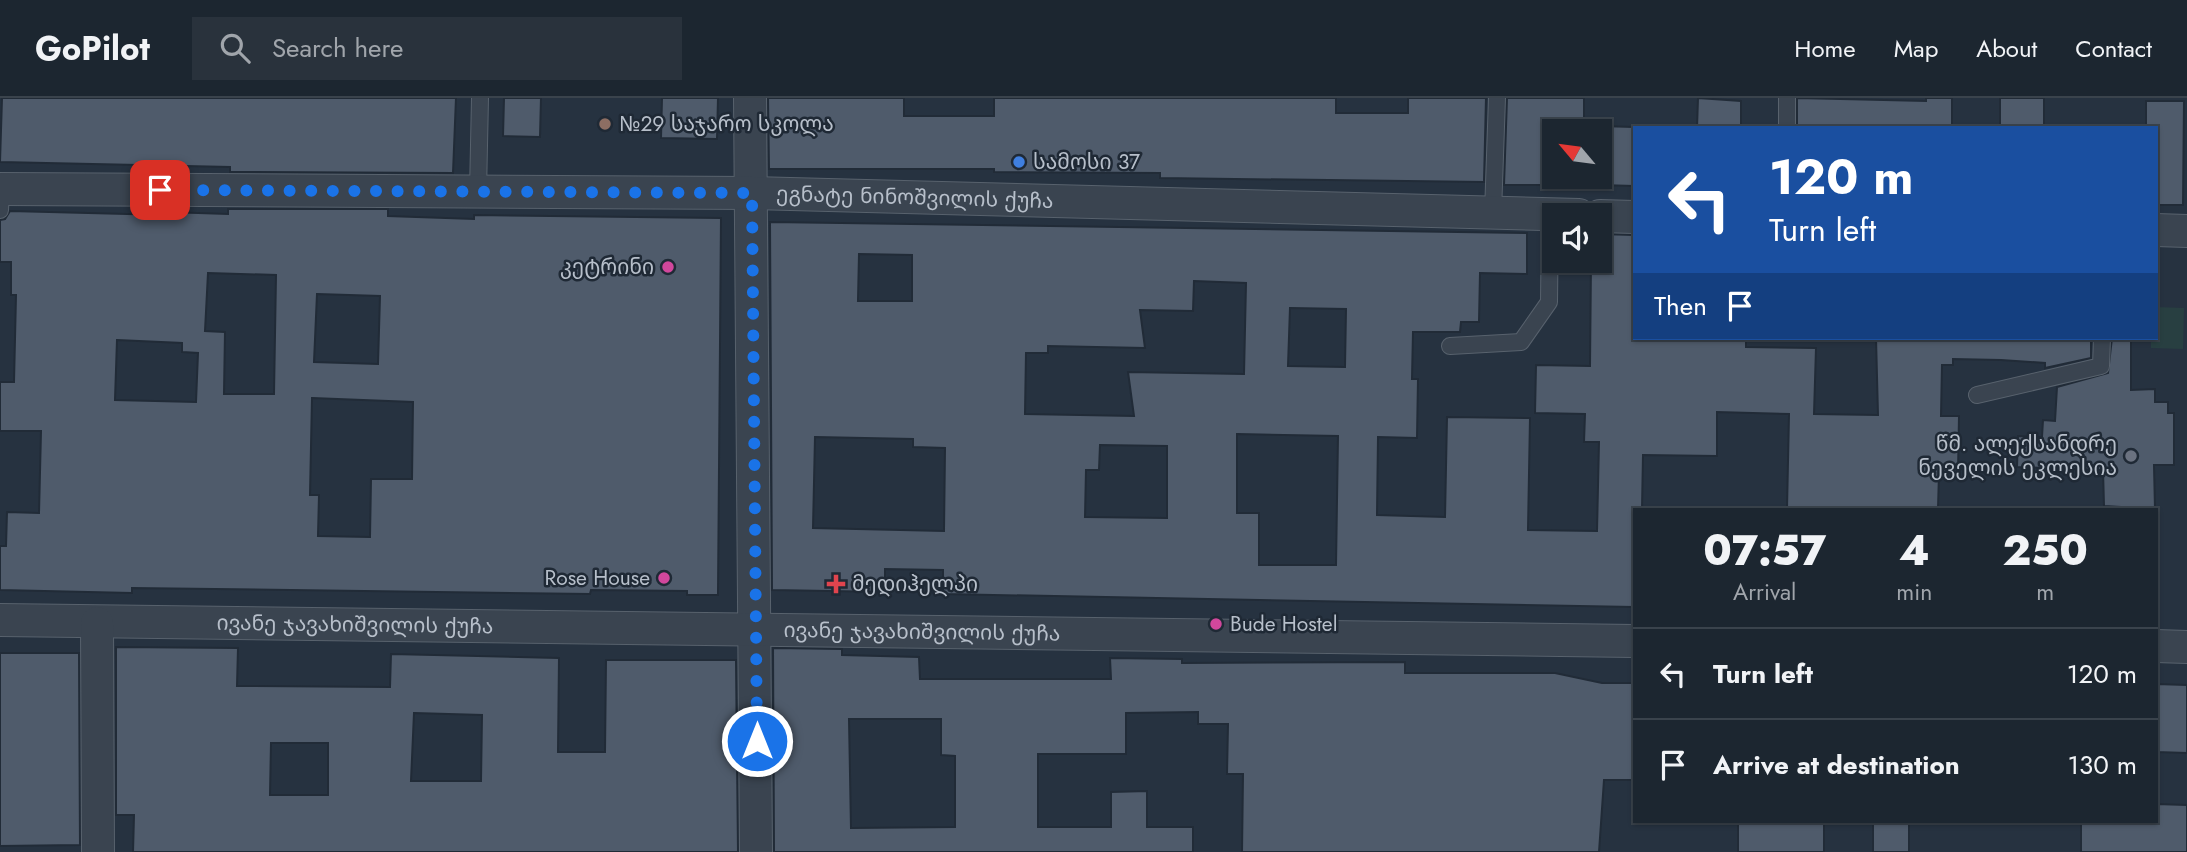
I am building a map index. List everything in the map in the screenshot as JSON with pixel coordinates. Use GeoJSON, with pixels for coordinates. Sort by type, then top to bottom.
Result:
{"type":"FeatureCollection","features":[{"type":"Feature","properties":{"kind":"street"},"geometry":{"type":"LineString","coordinates":[[750,98],[757,631],[756,852]]}},
{"type":"Feature","properties":{"kind":"street","name":"ეგნატე ნინოშვილის ქუჩა"},"geometry":{"type":"LineString","coordinates":[[0,196],[752,193],[1542,215]]}},
{"type":"Feature","properties":{"kind":"street"},"geometry":{"type":"LineString","coordinates":[[1612,216],[1633,217]]}},
{"type":"Feature","properties":{"kind":"street"},"geometry":{"type":"LineString","coordinates":[[2158,230],[2187,231]]}},
{"type":"Feature","properties":{"kind":"street","name":"ივანე ჯავახიშვილის ქუჩა"},"geometry":{"type":"LineString","coordinates":[[0,620],[1633,641]]}},
{"type":"Feature","properties":{"kind":"street"},"geometry":{"type":"LineString","coordinates":[[97,622],[98,852]]}},
{"type":"Feature","properties":{"kind":"street"},"geometry":{"type":"LineString","coordinates":[[2158,646],[2187,647]]}},
{"type":"Feature","properties":{"kind":"lane"},"geometry":{"type":"LineString","coordinates":[[478,192],[480,98]]}},
{"type":"Feature","properties":{"kind":"lane"},"geometry":{"type":"LineString","coordinates":[[1493,214],[1497,98]]}},
{"type":"Feature","properties":{"kind":"lane"},"geometry":{"type":"LineString","coordinates":[[1787,98],[1787,126]]}},
{"type":"Feature","properties":{"kind":"lane"},"geometry":{"type":"LineString","coordinates":[[1450,346],[1521,342],[1549,302],[1554,273]]}},
{"type":"Feature","properties":{"kind":"lane"},"geometry":{"type":"LineString","coordinates":[[1977,396],[2101,366],[2102,340]]}},
{"type":"Feature","properties":{"kind":"green space"},"geometry":{"type":"Polygon","coordinates":[[[2158,307],[2184,308],[2183,349],[2151,348],[2151,340],[2158,340],[2158,307]]]}},
{"type":"Feature","properties":{"kind":"building"},"geometry":{"type":"Polygon","coordinates":[[[2,98],[456,98],[453,173],[230,172],[230,167],[0,162],[2,98]]]}},
{"type":"Feature","properties":{"kind":"building"},"geometry":{"type":"Polygon","coordinates":[[[504,98],[541,98],[540,137],[503,136],[504,98]]]}},
{"type":"Feature","properties":{"kind":"building"},"geometry":{"type":"Polygon","coordinates":[[[662,98],[718,98],[717,139],[661,138],[662,98]]]}},
{"type":"Feature","properties":{"kind":"building"},"geometry":{"type":"Polygon","coordinates":[[[768,98],[904,98],[904,116],[994,116],[994,98],[1336,98],[1336,113],[1408,113],[1408,98],[1486,98],[1484,182],[1160,178],[1160,173],[994,172],[994,169],[769,169],[768,98]]]}},
{"type":"Feature","properties":{"kind":"building"},"geometry":{"type":"Polygon","coordinates":[[[1507,98],[1584,98],[1584,119],[1542,119],[1542,185],[1504,185],[1507,98]]]}},
{"type":"Feature","properties":{"kind":"building"},"geometry":{"type":"Polygon","coordinates":[[[1698,98],[1741,101],[1741,126],[1697,126],[1698,98]]]}},
{"type":"Feature","properties":{"kind":"building"},"geometry":{"type":"Polygon","coordinates":[[[1797,98],[1926,101],[1926,98],[1952,98],[1952,126],[1797,126],[1797,98]]]}},
{"type":"Feature","properties":{"kind":"building"},"geometry":{"type":"Polygon","coordinates":[[[2000,98],[2044,98],[2044,126],[2000,126],[2000,98]]]}},
{"type":"Feature","properties":{"kind":"building"},"geometry":{"type":"Polygon","coordinates":[[[2146,101],[2184,101],[2183,205],[2158,205],[2158,126],[2146,126],[2146,101]]]}},
{"type":"Feature","properties":{"kind":"building"},"geometry":{"type":"Polygon","coordinates":[[[1612,126],[1633,127],[1633,186],[1612,185],[1612,126]]]}},
{"type":"Feature","properties":{"kind":"building"},"geometry":{"type":"Polygon","coordinates":[[[228,209],[388,209],[388,216],[474,219],[474,215],[721,218],[718,595],[687,595],[687,591],[591,590],[590,594],[132,588],[132,593],[0,590],[0,546],[6,546],[7,512],[39,513],[41,431],[0,431],[0,382],[14,382],[16,295],[11,295],[11,262],[0,262],[0,220],[5,219],[10,211],[228,214],[228,209]],[[208,273],[205,331],[225,332],[224,394],[274,394],[276,275],[208,273]],[[317,294],[314,362],[378,364],[380,296],[317,294]],[[117,340],[115,400],[196,402],[198,353],[182,352],[182,343],[117,340]],[[312,398],[310,495],[319,495],[318,536],[370,537],[371,479],[412,479],[413,402],[312,398]]]}},
{"type":"Feature","properties":{"kind":"building"},"geometry":{"type":"Polygon","coordinates":[[[770,222],[1527,233],[1527,274],[1480,273],[1479,322],[1461,322],[1460,332],[1413,332],[1412,379],[1418,379],[1417,438],[1378,437],[1377,515],[1445,517],[1447,417],[1530,418],[1528,530],[1597,531],[1599,442],[1584,442],[1585,414],[1535,413],[1536,365],[1590,366],[1591,273],[1612,273],[1612,234],[1633,235],[1633,340],[1746,340],[1746,347],[1816,348],[1814,414],[1878,415],[1876,340],[2091,340],[2091,358],[2045,368],[2045,363],[2001,360],[1953,359],[1953,365],[1942,365],[1941,416],[1959,416],[1958,473],[1939,473],[1938,508],[1787,508],[1789,414],[1717,412],[1717,456],[1643,455],[1642,508],[1633,508],[1633,607],[943,594],[943,570],[885,569],[885,592],[772,590],[770,222]],[[859,254],[858,301],[912,301],[912,255],[859,254]],[[1194,281],[1193,311],[1140,310],[1145,348],[1048,346],[1048,353],[1026,353],[1025,414],[1134,416],[1128,372],[1244,374],[1246,283],[1194,281]],[[1290,308],[1288,366],[1345,367],[1346,309],[1290,308]],[[1237,434],[1237,513],[1259,513],[1259,565],[1336,565],[1338,436],[1237,434]],[[815,437],[813,528],[944,531],[945,448],[913,447],[913,439],[815,437]],[[1100,445],[1099,470],[1086,470],[1085,517],[1167,518],[1167,446],[1100,445]]]}},
{"type":"Feature","properties":{"kind":"building"},"geometry":{"type":"Polygon","coordinates":[[[2112,340],[2131,340],[2131,390],[2155,389],[2155,402],[2168,402],[2168,413],[2174,413],[2174,465],[2154,465],[2155,508],[2104,506],[2103,470],[2017,467],[2018,436],[2042,437],[2043,420],[2055,421],[2057,387],[2108,373],[2112,340]]]}},
{"type":"Feature","properties":{"kind":"building"},"geometry":{"type":"Polygon","coordinates":[[[116,647],[238,648],[237,686],[390,687],[391,654],[559,658],[558,752],[605,752],[606,660],[736,660],[738,852],[133,852],[134,815],[116,815],[116,647]],[[414,713],[411,781],[481,781],[482,715],[414,713]],[[271,743],[270,795],[328,795],[328,743],[271,743]]]}},
{"type":"Feature","properties":{"kind":"building"},"geometry":{"type":"Polygon","coordinates":[[[773,648],[842,649],[842,655],[919,657],[920,679],[1111,679],[1110,658],[1182,659],[1182,663],[1405,662],[1405,673],[1555,673],[1602,683],[1633,683],[1633,780],[1604,780],[1599,852],[1242,852],[1243,774],[1227,774],[1228,724],[1198,724],[1198,712],[1126,713],[1126,754],[1038,754],[1038,827],[1111,827],[1111,792],[1147,791],[1147,827],[1193,827],[1193,852],[774,852],[773,648]],[[849,719],[851,828],[955,827],[955,756],[941,755],[941,719],[849,719]]]}},
{"type":"Feature","properties":{"kind":"building"},"geometry":{"type":"Polygon","coordinates":[[[0,653],[79,653],[80,845],[0,846],[0,653]]]}},
{"type":"Feature","properties":{"kind":"building"},"geometry":{"type":"Polygon","coordinates":[[[2158,684],[2187,685],[2187,753],[2158,752],[2158,684]]]}},
{"type":"Feature","properties":{"kind":"building"},"geometry":{"type":"Polygon","coordinates":[[[2158,804],[2187,805],[2187,852],[2081,852],[2081,823],[2158,823],[2158,804]]]}},
{"type":"Feature","properties":{"kind":"building"},"geometry":{"type":"Polygon","coordinates":[[[1738,823],[1824,823],[1824,852],[1738,852],[1738,823]]]}},
{"type":"Feature","properties":{"kind":"building"},"geometry":{"type":"Polygon","coordinates":[[[1873,823],[1909,823],[1909,852],[1873,852],[1873,823]]]}},
{"type":"Feature","properties":{"kind":"place","name":"№29 საჯარო სკოლა"},"geometry":{"type":"Point","coordinates":[605,124]}},
{"type":"Feature","properties":{"kind":"place","name":"სამოსი 37"},"geometry":{"type":"Point","coordinates":[1019,162]}},
{"type":"Feature","properties":{"kind":"place","name":"კეტრინი"},"geometry":{"type":"Point","coordinates":[668,267]}},
{"type":"Feature","properties":{"kind":"place","name":"წმ. ალექსანდრე ნეველის ეკლესია"},"geometry":{"type":"Point","coordinates":[2131,456]}},
{"type":"Feature","properties":{"kind":"place","name":"Rose House"},"geometry":{"type":"Point","coordinates":[664,578]}},
{"type":"Feature","properties":{"kind":"place","name":"მედიჰელპი"},"geometry":{"type":"Point","coordinates":[836,584]}},
{"type":"Feature","properties":{"kind":"place","name":"Bude Hostel"},"geometry":{"type":"Point","coordinates":[1216,624]}},
{"type":"Feature","properties":{"kind":"route"},"geometry":{"type":"LineString","coordinates":[[160,190],[752,193],[757,741]]}}]}
